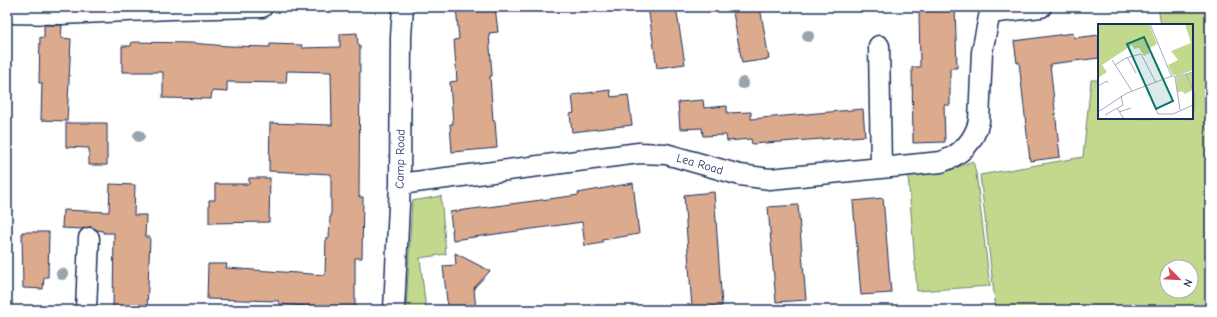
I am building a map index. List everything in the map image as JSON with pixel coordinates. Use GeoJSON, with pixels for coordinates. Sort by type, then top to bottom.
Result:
{"type":"FeatureCollection","features":[{"type":"Feature","properties":{"kind":"street"},"geometry":{"type":"LineString","coordinates":[[7,13],[61,14],[171,8],[262,7]]}},
{"type":"Feature","properties":{"kind":"street","name":"Camp Road"},"geometry":{"type":"LineString","coordinates":[[394,310],[400,184],[401,37],[404,7]]}},
{"type":"Feature","properties":{"kind":"street"},"geometry":{"type":"LineString","coordinates":[[991,10],[1041,7]]}},
{"type":"Feature","properties":{"kind":"street","name":"Lea Road"},"geometry":{"type":"LineString","coordinates":[[400,184],[643,152],[666,154],[754,178],[770,179],[941,162],[951,159],[960,152],[972,139],[979,121],[982,52],[991,10]]}},
{"type":"Feature","properties":{"kind":"street"},"geometry":{"type":"LineString","coordinates":[[879,46],[881,168]]}},
{"type":"Feature","properties":{"kind":"street"},"geometry":{"type":"LineString","coordinates":[[86,310],[89,238]]}},
{"type":"Feature","properties":{"kind":"green space"},"geometry":{"type":"Polygon","coordinates":[[[1158,7],[1210,7],[1210,310],[996,310],[980,175],[1083,157],[1091,80],[1098,80],[1098,119],[1193,119],[1193,24],[1161,24],[1158,7]]]}},
{"type":"Feature","properties":{"kind":"green space"},"geometry":{"type":"Polygon","coordinates":[[[973,161],[976,173],[990,286],[917,291],[908,174],[945,172],[973,161]]]}},
{"type":"Feature","properties":{"kind":"green space"},"geometry":{"type":"Polygon","coordinates":[[[441,196],[446,254],[420,258],[426,310],[406,310],[412,201],[441,196]]]}},
{"type":"Feature","properties":{"kind":"building"},"geometry":{"type":"Polygon","coordinates":[[[456,7],[495,7],[498,32],[489,33],[493,121],[495,121],[497,148],[452,152],[450,124],[453,124],[450,82],[457,81],[454,40],[459,39],[456,7]]]}},
{"type":"Feature","properties":{"kind":"building"},"geometry":{"type":"Polygon","coordinates":[[[648,7],[676,7],[685,64],[657,68],[648,7]]]}},
{"type":"Feature","properties":{"kind":"building"},"geometry":{"type":"Polygon","coordinates":[[[732,7],[760,7],[769,59],[742,63],[732,7]]]}},
{"type":"Feature","properties":{"kind":"building"},"geometry":{"type":"Polygon","coordinates":[[[932,7],[955,7],[957,68],[950,68],[950,105],[944,105],[945,142],[913,143],[912,67],[920,67],[919,11],[932,11],[932,7]]]}},
{"type":"Feature","properties":{"kind":"building"},"geometry":{"type":"Polygon","coordinates":[[[44,25],[62,25],[61,38],[71,39],[67,121],[41,120],[42,83],[39,83],[40,37],[44,38],[44,25]]]}},
{"type":"Feature","properties":{"kind":"building"},"geometry":{"type":"Polygon","coordinates":[[[357,33],[358,45],[360,46],[359,197],[363,197],[362,258],[355,258],[355,310],[319,310],[319,307],[279,304],[279,301],[207,299],[208,264],[227,264],[226,268],[325,275],[326,238],[329,238],[331,217],[331,174],[269,171],[270,123],[332,125],[331,72],[287,71],[286,83],[227,82],[227,92],[212,91],[211,99],[163,98],[163,72],[122,72],[122,46],[131,46],[132,42],[270,47],[270,44],[302,45],[302,48],[340,47],[340,34],[357,33]]]}},
{"type":"Feature","properties":{"kind":"building"},"geometry":{"type":"Polygon","coordinates":[[[1073,33],[1074,38],[1098,35],[1098,58],[1050,64],[1060,157],[1030,161],[1019,62],[1017,63],[1014,41],[1073,33]]]}},
{"type":"Feature","properties":{"kind":"building"},"geometry":{"type":"Polygon","coordinates":[[[610,90],[611,97],[628,95],[632,125],[572,132],[570,114],[574,113],[572,95],[610,90]]]}},
{"type":"Feature","properties":{"kind":"building"},"geometry":{"type":"Polygon","coordinates":[[[703,100],[704,108],[727,106],[727,113],[751,112],[751,119],[863,109],[865,136],[752,144],[751,139],[727,141],[726,135],[703,136],[702,128],[680,129],[678,102],[703,100]]]}},
{"type":"Feature","properties":{"kind":"building"},"geometry":{"type":"Polygon","coordinates":[[[66,123],[107,123],[107,165],[89,165],[89,148],[66,147],[66,123]]]}},
{"type":"Feature","properties":{"kind":"building"},"geometry":{"type":"Polygon","coordinates":[[[249,178],[270,178],[269,222],[209,223],[209,200],[215,200],[215,184],[249,184],[249,178]]]}},
{"type":"Feature","properties":{"kind":"building"},"geometry":{"type":"Polygon","coordinates":[[[633,183],[639,234],[602,240],[602,243],[585,246],[582,222],[453,240],[450,212],[579,195],[578,193],[633,183]]]}},
{"type":"Feature","properties":{"kind":"building"},"geometry":{"type":"Polygon","coordinates":[[[110,184],[135,185],[134,215],[146,215],[145,237],[150,237],[147,310],[113,310],[114,233],[103,233],[103,231],[90,227],[82,229],[62,228],[63,210],[109,212],[110,184]]]}},
{"type":"Feature","properties":{"kind":"building"},"geometry":{"type":"Polygon","coordinates":[[[714,192],[722,306],[692,308],[684,195],[714,192]]]}},
{"type":"Feature","properties":{"kind":"building"},"geometry":{"type":"Polygon","coordinates":[[[883,198],[891,293],[861,295],[853,201],[883,198]]]}},
{"type":"Feature","properties":{"kind":"building"},"geometry":{"type":"Polygon","coordinates":[[[798,205],[806,300],[776,302],[768,207],[798,205]]]}},
{"type":"Feature","properties":{"kind":"building"},"geometry":{"type":"Polygon","coordinates":[[[22,232],[49,232],[48,277],[44,277],[43,289],[23,288],[22,232]]]}},
{"type":"Feature","properties":{"kind":"building"},"geometry":{"type":"Polygon","coordinates":[[[455,253],[490,271],[474,288],[476,310],[448,310],[443,266],[456,265],[455,253]]]}}]}
